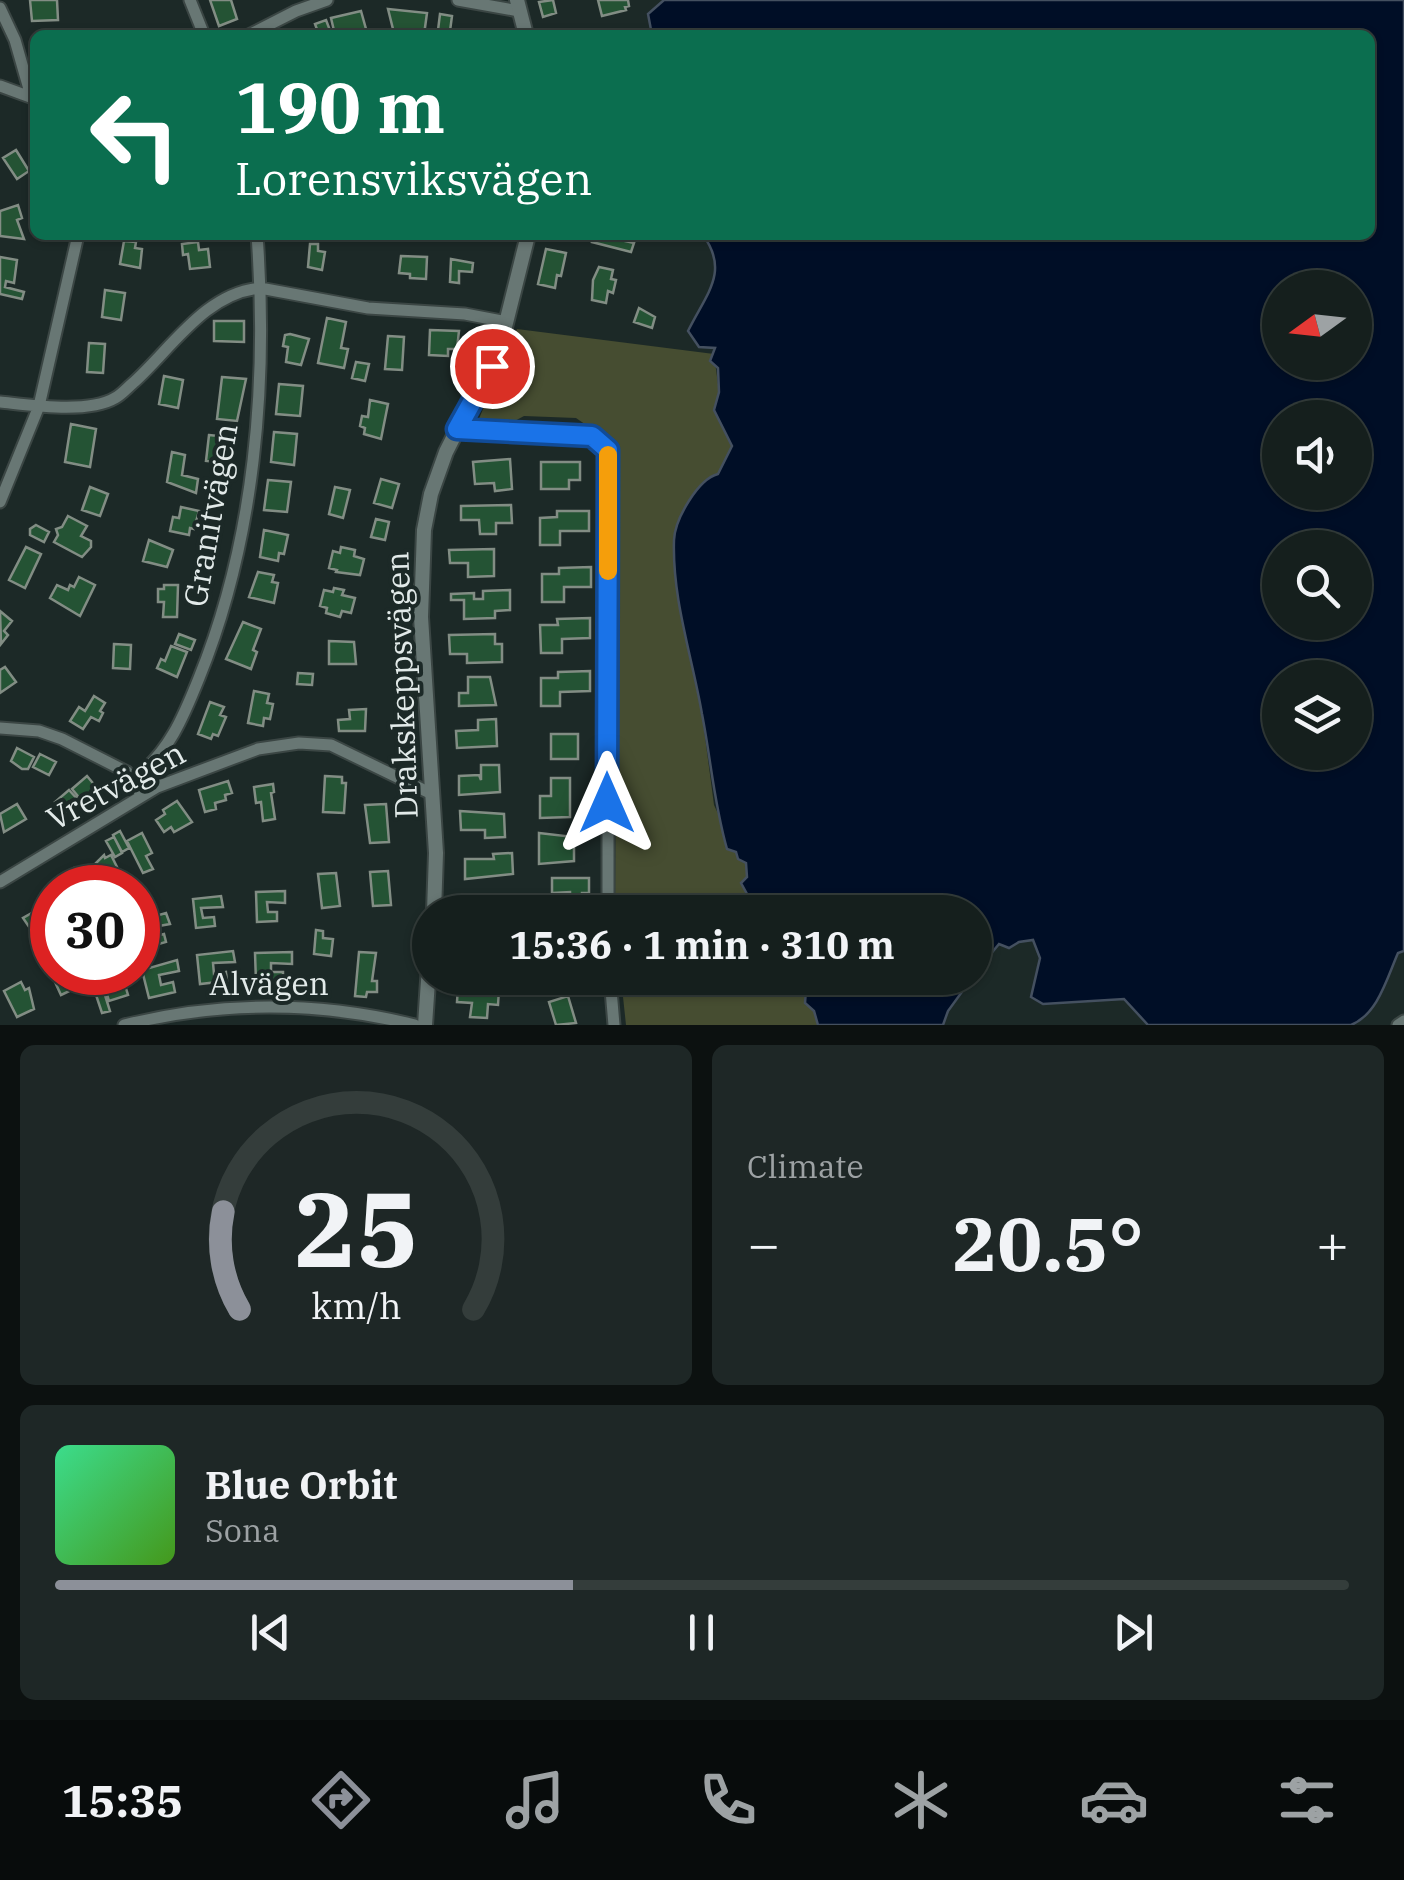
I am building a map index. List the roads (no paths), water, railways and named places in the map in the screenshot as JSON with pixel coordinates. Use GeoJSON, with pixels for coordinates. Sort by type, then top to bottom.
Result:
{"type":"FeatureCollection","features":[{"type":"Feature","properties":{"kind":"street"},"geometry":{"type":"LineString","coordinates":[[190,0],[202,30]]}},
{"type":"Feature","properties":{"kind":"street"},"geometry":{"type":"LineString","coordinates":[[259,30],[327,0]]}},
{"type":"Feature","properties":{"kind":"street"},"geometry":{"type":"LineString","coordinates":[[458,0],[518,5],[525,30]]}},
{"type":"Feature","properties":{"kind":"street"},"geometry":{"type":"LineString","coordinates":[[0,8],[30,88]]}},
{"type":"Feature","properties":{"kind":"street"},"geometry":{"type":"LineString","coordinates":[[0,86],[30,96]]}},
{"type":"Feature","properties":{"kind":"street"},"geometry":{"type":"LineString","coordinates":[[0,502],[39,406],[77,240]]}},
{"type":"Feature","properties":{"kind":"street","name":"Granitvägen"},"geometry":{"type":"LineString","coordinates":[[134,779],[153,764],[179,730],[232,587],[258,411],[257,240]]}},
{"type":"Feature","properties":{"kind":"street","name":"Drakskeppsvägen"},"geometry":{"type":"LineString","coordinates":[[435,895],[436,854],[421,617],[422,552],[431,494],[457,429],[492,366],[508,322],[527,240]]}},
{"type":"Feature","properties":{"kind":"street"},"geometry":{"type":"LineString","coordinates":[[0,402],[82,406],[114,400],[161,358],[206,308],[242,290],[260,288],[368,308],[466,314],[508,322]]}},
{"type":"Feature","properties":{"kind":"street"},"geometry":{"type":"LineString","coordinates":[[457,429],[592,436],[608,450],[608,895]]}},
{"type":"Feature","properties":{"kind":"street"},"geometry":{"type":"LineString","coordinates":[[0,728],[38,730],[62,739],[127,772],[142,796]]}},
{"type":"Feature","properties":{"kind":"street","name":"Vretvägen"},"geometry":{"type":"LineString","coordinates":[[0,882],[142,796],[258,748],[331,744],[432,794]]}},
{"type":"Feature","properties":{"kind":"street"},"geometry":{"type":"LineString","coordinates":[[425,1025],[427,995]]}},
{"type":"Feature","properties":{"kind":"street"},"geometry":{"type":"LineString","coordinates":[[611,995],[614,1025]]}},
{"type":"Feature","properties":{"kind":"street","name":"Alvägen"},"geometry":{"type":"LineString","coordinates":[[124,1025],[216,1008],[279,1006],[315,1007],[414,1025]]}},
{"type":"Feature","properties":{"kind":"water"},"geometry":{"type":"Polygon","coordinates":[[[664,0],[1404,0],[1404,951],[1398,953],[1368,1013],[1351,1025],[1148,1025],[1124,999],[1043,1004],[1031,997],[1040,958],[1033,940],[1009,948],[999,944],[992,952],[992,895],[748,895],[741,883],[747,877],[746,863],[727,849],[723,832],[674,562],[678,522],[703,483],[718,474],[732,446],[714,410],[719,392],[718,368],[710,361],[715,348],[699,347],[688,331],[715,272],[715,260],[706,240],[1375,240],[1375,30],[651,30],[648,14],[664,0]]]}},
{"type":"Feature","properties":{"kind":"water"},"geometry":{"type":"Polygon","coordinates":[[[806,995],[960,995],[943,1025],[818,1025],[814,1011],[805,1003],[806,995]]]}}]}
